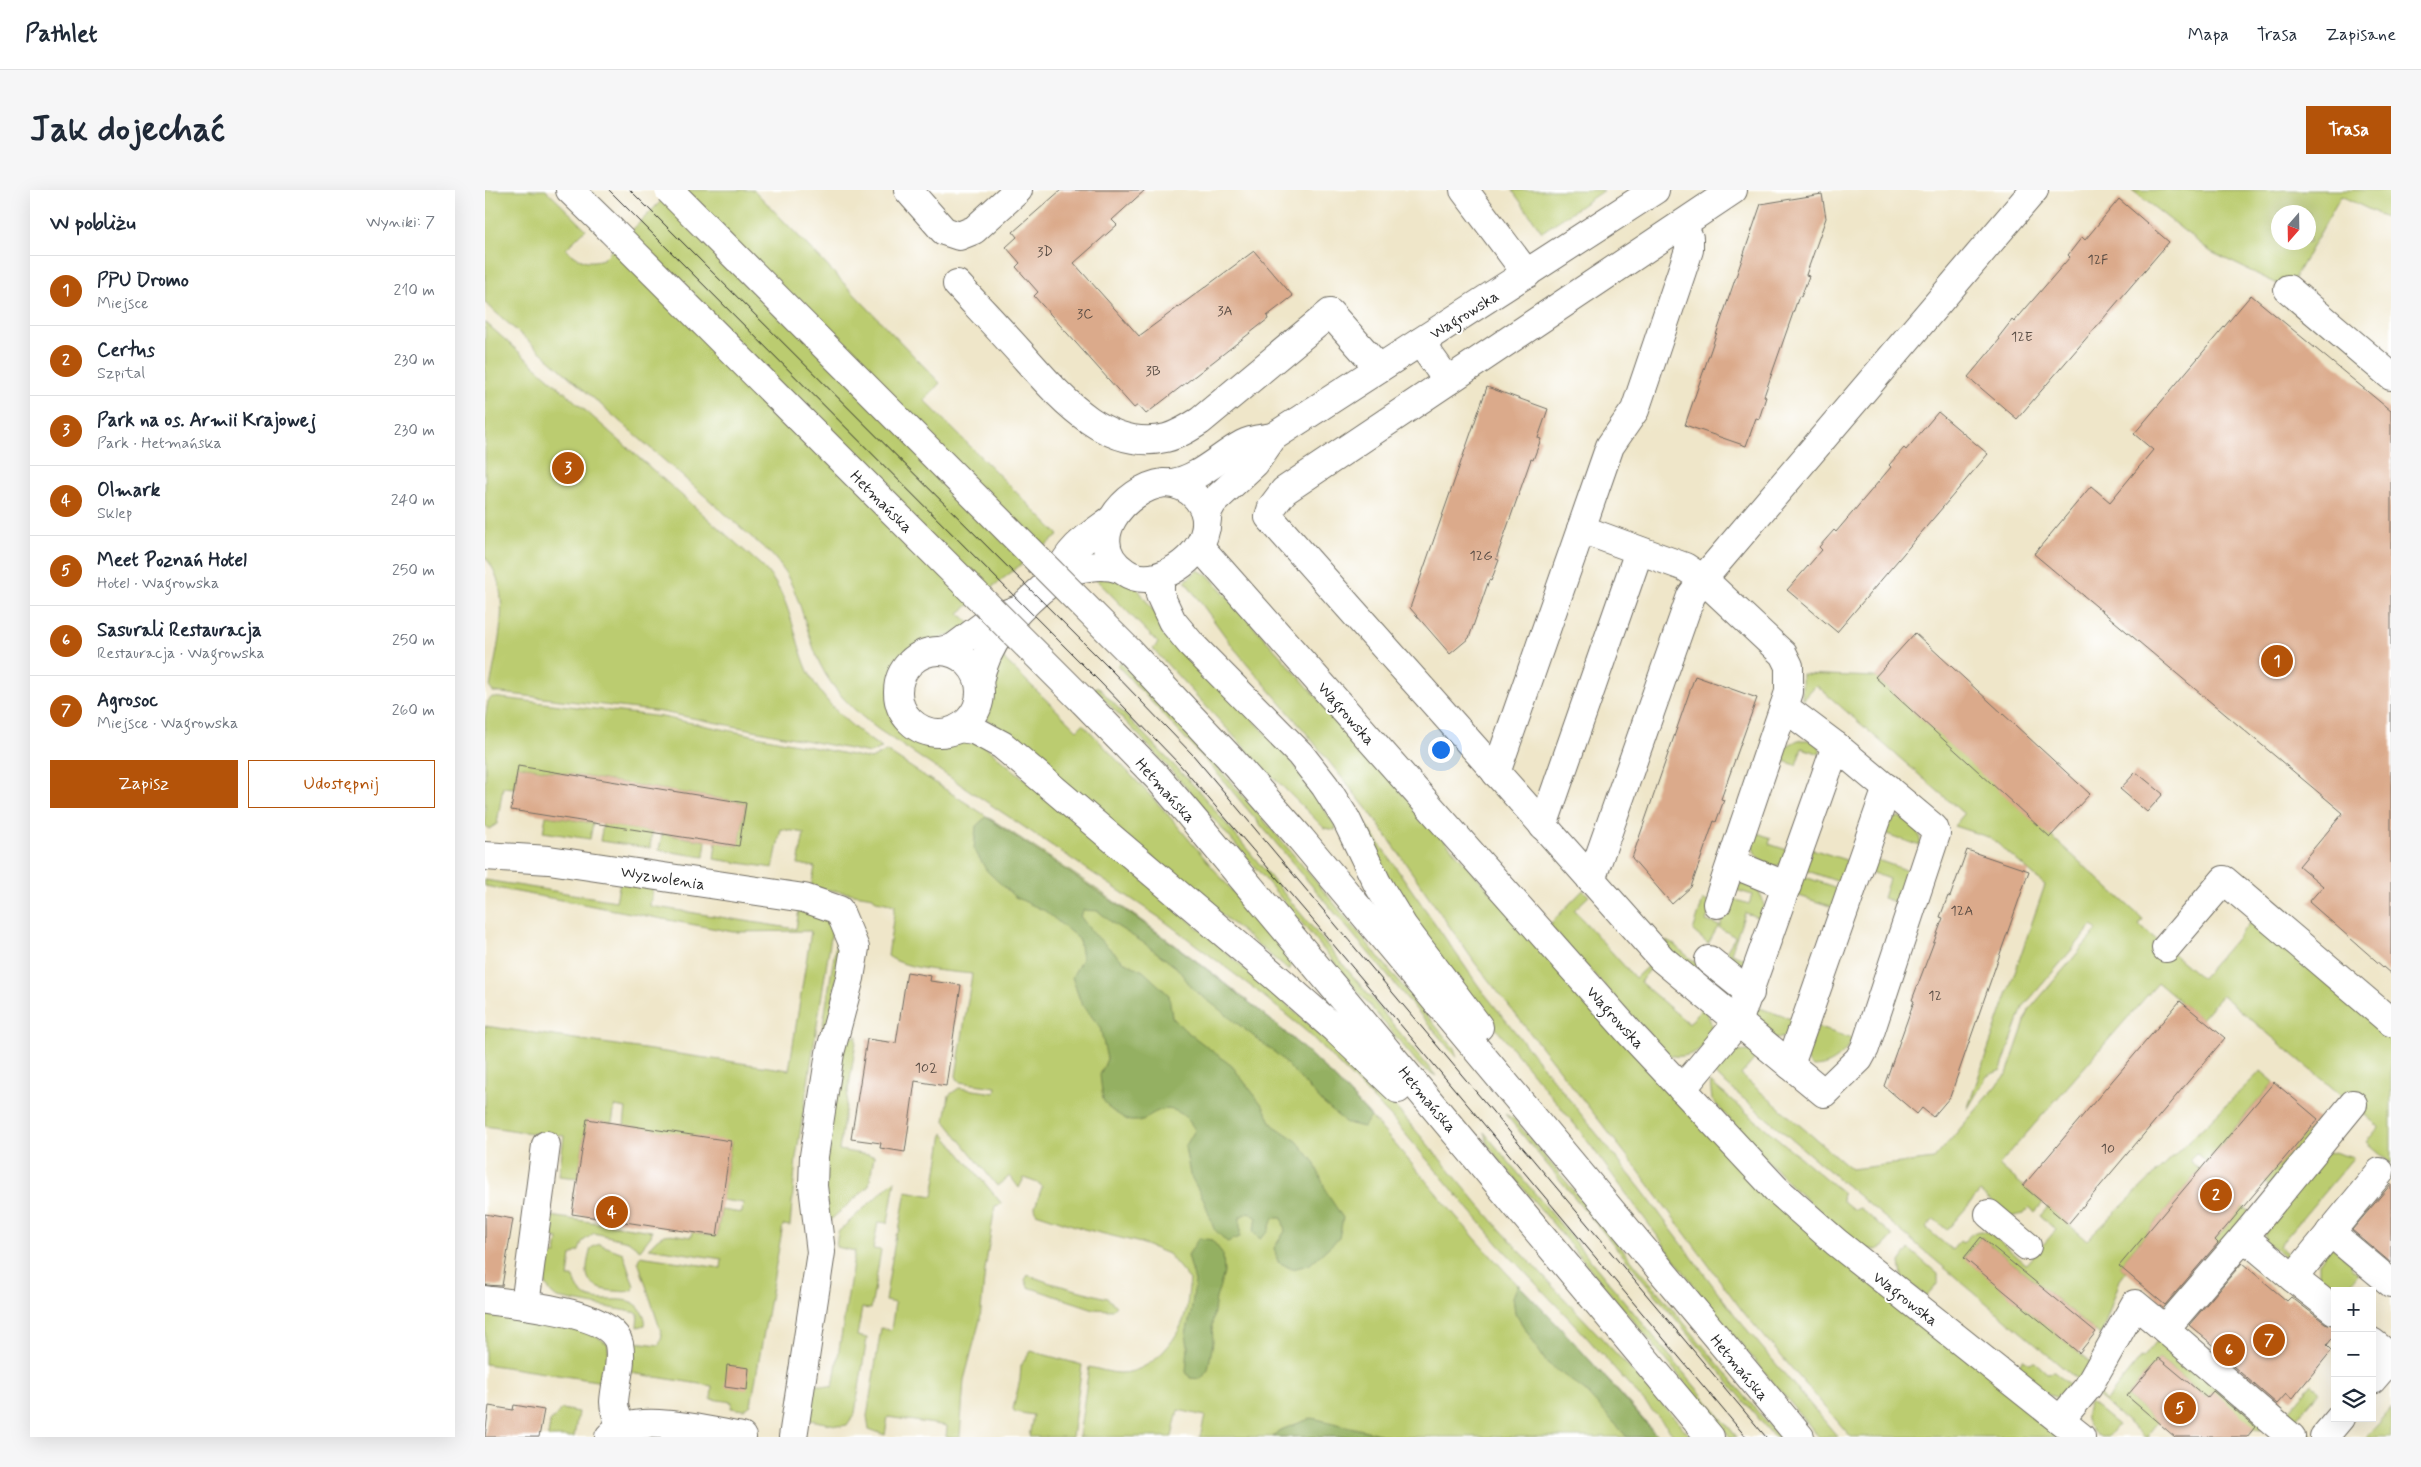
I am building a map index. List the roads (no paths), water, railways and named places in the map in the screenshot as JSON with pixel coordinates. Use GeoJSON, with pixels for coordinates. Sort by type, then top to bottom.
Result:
{"type":"FeatureCollection","features":[{"type":"Feature","properties":{"kind":"street","name":"Hetmańska"},"geometry":{"type":"LineString","coordinates":[[570,190],[1083,700],[1170,792],[1710,1437]]}},
{"type":"Feature","properties":{"kind":"street","name":"Hetmańska"},"geometry":{"type":"LineString","coordinates":[[669,190],[1130,652],[1229,757],[1301,839],[1693,1312],[1800,1437]]}},
{"type":"Feature","properties":{"kind":"street"},"geometry":{"type":"LineString","coordinates":[[908,190],[939,227],[952,235],[959,236],[974,230],[1017,190]]}},
{"type":"Feature","properties":{"kind":"street"},"geometry":{"type":"LineString","coordinates":[[1464,190],[1527,274]]}},
{"type":"Feature","properties":{"kind":"street","name":"Wagrowska"},"geometry":{"type":"LineString","coordinates":[[1655,190],[1273,437],[1255,463],[1213,502],[1208,511],[1202,537],[1631,1034],[1776,1189],[1836,1242],[2081,1437]]}},
{"type":"Feature","properties":{"kind":"street"},"geometry":{"type":"LineString","coordinates":[[1733,190],[1284,491],[1272,507],[1269,517],[1661,959],[1824,1093],[1859,1059],[1865,1048],[1937,834],[1935,828],[1785,706]]}},
{"type":"Feature","properties":{"kind":"street"},"geometry":{"type":"LineString","coordinates":[[1591,880],[1691,596],[1703,579],[2034,190]]}},
{"type":"Feature","properties":{"kind":"street"},"geometry":{"type":"LineString","coordinates":[[1496,773],[1610,446],[1635,410],[1689,250],[1689,238],[1683,224]]}},
{"type":"Feature","properties":{"kind":"street"},"geometry":{"type":"LineString","coordinates":[[957,284],[1069,405],[1096,424],[1131,438],[1147,440],[1166,438],[1200,421],[1329,313],[1379,368]]}},
{"type":"Feature","properties":{"kind":"street"},"geometry":{"type":"LineString","coordinates":[[2288,289],[2391,376]]}},
{"type":"Feature","properties":{"kind":"street"},"geometry":{"type":"LineString","coordinates":[[1420,342],[1448,381]]}},
{"type":"Feature","properties":{"kind":"street","name":"Wagrowska"},"geometry":{"type":"LineString","coordinates":[[1172,483],[1192,477],[1242,444],[1273,437]]}},
{"type":"Feature","properties":{"kind":"street"},"geometry":{"type":"LineString","coordinates":[[1017,610],[992,619],[953,648],[919,656],[911,662],[900,680],[899,702],[909,720],[928,731],[949,732],[959,728],[974,713],[978,703],[979,682],[985,656],[1017,610],[1059,575],[1095,566],[1105,565],[1120,569],[1138,578],[1160,577],[1170,572],[1202,537],[1203,508],[1197,498],[1187,489],[1172,483],[1157,484],[1144,488],[1117,511],[1111,520],[1079,544],[1063,561],[1059,575]]}},
{"type":"Feature","properties":{"kind":"street"},"geometry":{"type":"LineString","coordinates":[[1111,520],[1107,536],[1107,548],[1111,558],[1120,569]]}},
{"type":"Feature","properties":{"kind":"street"},"geometry":{"type":"LineString","coordinates":[[1581,529],[1685,568],[1703,579],[1783,654],[1789,666],[1791,679],[1785,706],[1717,904]]}},
{"type":"Feature","properties":{"kind":"street"},"geometry":{"type":"LineString","coordinates":[[1543,826],[1639,550]]}},
{"type":"Feature","properties":{"kind":"street"},"geometry":{"type":"LineString","coordinates":[[1160,577],[1160,595],[1172,621],[1191,644],[1301,754],[1346,819],[1377,883],[1403,926],[1693,1312]]}},
{"type":"Feature","properties":{"kind":"street"},"geometry":{"type":"LineString","coordinates":[[940,651],[960,657],[971,668],[979,682]]}},
{"type":"Feature","properties":{"kind":"street"},"geometry":{"type":"LineString","coordinates":[[959,728],[974,730],[1002,745],[1335,1029],[1388,1078],[1644,1357]]}},
{"type":"Feature","properties":{"kind":"street"},"geometry":{"type":"LineString","coordinates":[[1682,1089],[1738,1022],[1750,993],[1836,746]]}},
{"type":"Feature","properties":{"kind":"street"},"geometry":{"type":"LineString","coordinates":[[1790,1065],[1887,788]]}},
{"type":"Feature","properties":{"kind":"street","name":"Wyzwolenia"},"geometry":{"type":"LineString","coordinates":[[485,856],[549,860],[765,892],[804,898],[839,910],[855,948],[851,978],[830,1053],[814,1156],[813,1186],[821,1252],[793,1437]]}},
{"type":"Feature","properties":{"kind":"street"},"geometry":{"type":"LineString","coordinates":[[1731,863],[1787,886]]}},
{"type":"Feature","properties":{"kind":"street"},"geometry":{"type":"LineString","coordinates":[[2166,948],[2224,880],[2391,1022]]}},
{"type":"Feature","properties":{"kind":"street"},"geometry":{"type":"LineString","coordinates":[[1709,960],[1750,993]]}},
{"type":"Feature","properties":{"kind":"street"},"geometry":{"type":"LineString","coordinates":[[2165,1329],[2244,1238],[2353,1104]]}},
{"type":"Feature","properties":{"kind":"street"},"geometry":{"type":"LineString","coordinates":[[525,1305],[545,1145]]}},
{"type":"Feature","properties":{"kind":"street"},"geometry":{"type":"LineString","coordinates":[[2293,1278],[2329,1232],[2381,1172]]}},
{"type":"Feature","properties":{"kind":"street"},"geometry":{"type":"LineString","coordinates":[[1989,1214],[2027,1246]]}},
{"type":"Feature","properties":{"kind":"street"},"geometry":{"type":"LineString","coordinates":[[2329,1232],[2391,1283]]}},
{"type":"Feature","properties":{"kind":"street"},"geometry":{"type":"LineString","coordinates":[[2244,1238],[2331,1308]]}},
{"type":"Feature","properties":{"kind":"street"},"geometry":{"type":"LineString","coordinates":[[485,1300],[525,1305],[584,1317],[608,1327],[619,1343],[619,1362],[614,1404],[615,1433]]}},
{"type":"Feature","properties":{"kind":"street"},"geometry":{"type":"LineString","coordinates":[[2060,1420],[2088,1387],[2135,1304],[2291,1437]]}},
{"type":"Feature","properties":{"kind":"street"},"geometry":{"type":"LineString","coordinates":[[2375,1377],[2391,1358],[2376,1345]]}},
{"type":"Feature","properties":{"kind":"street"},"geometry":{"type":"LineString","coordinates":[[2324,1437],[2337,1422]]}},
{"type":"Feature","properties":{"kind":"street"},"geometry":{"type":"LineString","coordinates":[[615,1433],[625,1425],[650,1423],[742,1437]]}},
{"type":"Feature","properties":{"kind":"tram line"},"geometry":{"type":"LineString","coordinates":[[609,190],[1100,682],[1180,765],[1311,918],[1746,1437]]}},
{"type":"Feature","properties":{"kind":"tram line"},"geometry":{"type":"LineString","coordinates":[[630,190],[1112,671],[1193,755],[1766,1437]]}},
{"type":"Feature","properties":{"kind":"place","name":"Park na os. Armii Krajowej"},"geometry":{"type":"Point","coordinates":[568,468]}},
{"type":"Feature","properties":{"kind":"place","name":"PPU Dromo"},"geometry":{"type":"Point","coordinates":[2277,661]}},
{"type":"Feature","properties":{"kind":"place","name":"Certus"},"geometry":{"type":"Point","coordinates":[2216,1195]}},
{"type":"Feature","properties":{"kind":"place","name":"Olmark"},"geometry":{"type":"Point","coordinates":[612,1212]}},
{"type":"Feature","properties":{"kind":"place","name":"Agrosoc"},"geometry":{"type":"Point","coordinates":[2269,1340]}},
{"type":"Feature","properties":{"kind":"place","name":"Sasurali Restauracja"},"geometry":{"type":"Point","coordinates":[2229,1350]}},
{"type":"Feature","properties":{"kind":"place","name":"Meet Poznań Hotel"},"geometry":{"type":"Point","coordinates":[2180,1408]}}]}
